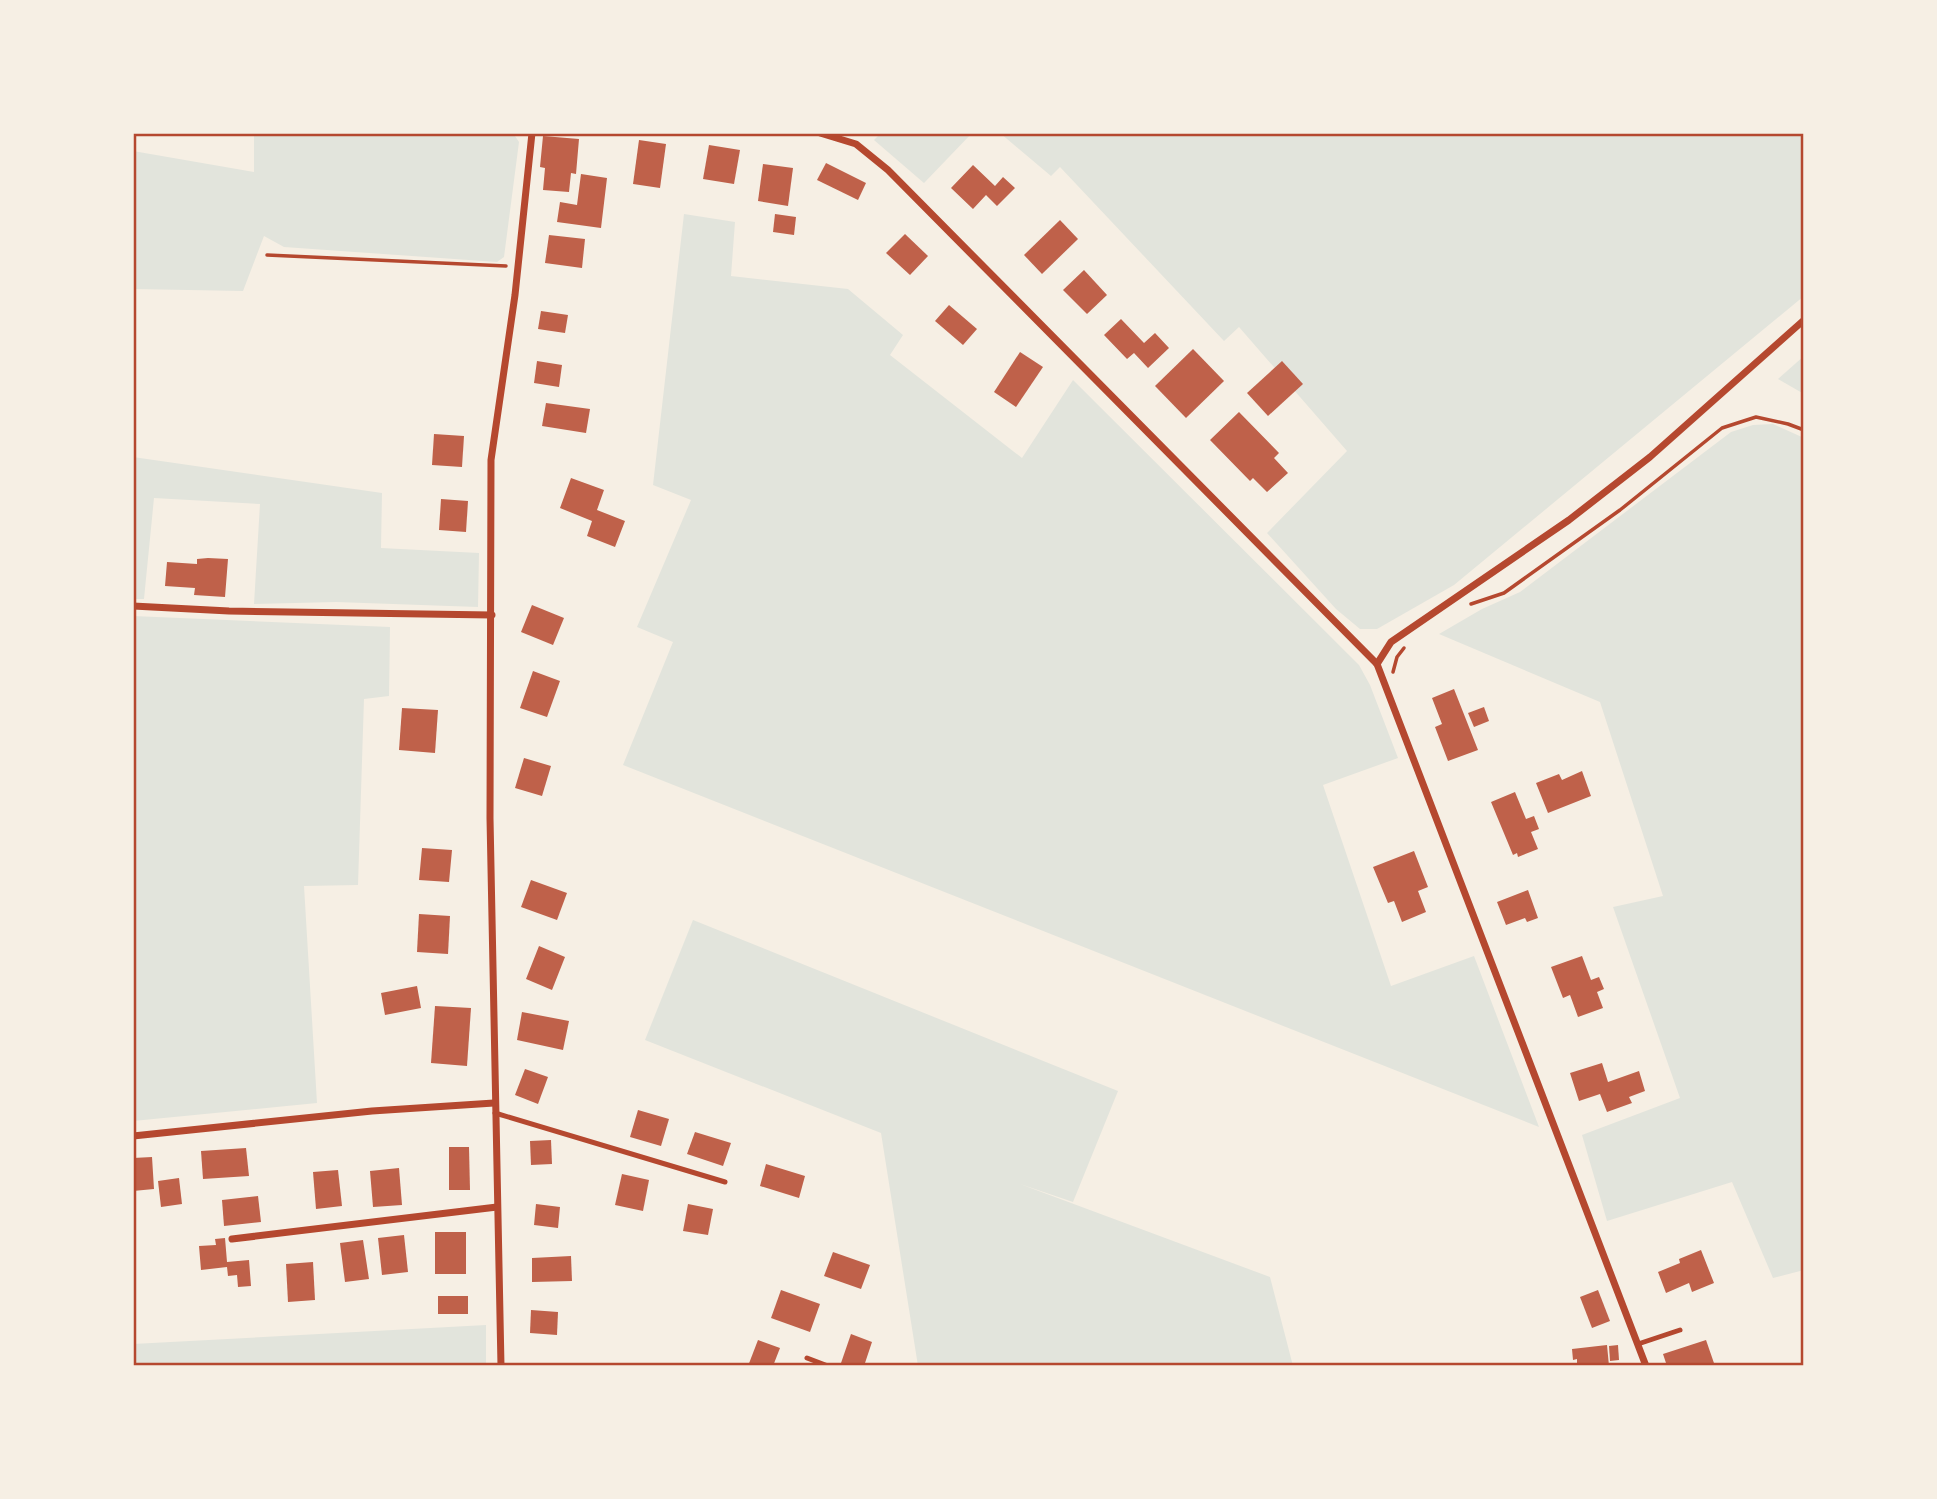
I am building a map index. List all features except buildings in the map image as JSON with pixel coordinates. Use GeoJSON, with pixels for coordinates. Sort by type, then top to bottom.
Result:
{"type":"FeatureCollection","features":[{"type":"Feature","properties":{"kind":"street"},"geometry":{"type":"LineString","coordinates":[[501,1366],[490,818],[491,460],[519,267],[531,133]]}},
{"type":"Feature","properties":{"kind":"street"},"geometry":{"type":"LineString","coordinates":[[820,133],[856,144],[888,170],[1377,664],[1646,1366]]}},
{"type":"Feature","properties":{"kind":"street"},"geometry":{"type":"LineString","coordinates":[[1377,664],[1391,642],[1569,520],[1650,457],[1804,320]]}},
{"type":"Feature","properties":{"kind":"street"},"geometry":{"type":"LineString","coordinates":[[133,606],[229,611],[492,615]]}},
{"type":"Feature","properties":{"kind":"street"},"geometry":{"type":"LineString","coordinates":[[133,1136],[372,1111],[494,1104]]}},
{"type":"Feature","properties":{"kind":"street"},"geometry":{"type":"LineString","coordinates":[[232,1239],[497,1207]]}},
{"type":"Feature","properties":{"kind":"lane"},"geometry":{"type":"LineString","coordinates":[[495,1113],[725,1182]]}},
{"type":"Feature","properties":{"kind":"lane"},"geometry":{"type":"LineString","coordinates":[[1638,1344],[1680,1330]]}},
{"type":"Feature","properties":{"kind":"lane"},"geometry":{"type":"LineString","coordinates":[[807,1358],[828,1366]]}},
{"type":"Feature","properties":{"kind":"path"},"geometry":{"type":"LineString","coordinates":[[267,255],[519,267]]}},
{"type":"Feature","properties":{"kind":"path"},"geometry":{"type":"LineString","coordinates":[[1462,608],[1504,593],[1620,510],[1722,428],[1756,417],[1804,430]]}},
{"type":"Feature","properties":{"kind":"path"},"geometry":{"type":"LineString","coordinates":[[1388,691],[1397,657],[1406,646]]}},
{"type":"Feature","properties":{"kind":"shaded area"},"geometry":{"type":"Polygon","coordinates":[[[254,133],[513,133],[519,142],[504,257],[497,262],[284,247],[264,236],[243,291],[133,289],[133,151],[254,172],[254,133]]]}},
{"type":"Feature","properties":{"kind":"shaded area"},"geometry":{"type":"Polygon","coordinates":[[[881,133],[972,133],[924,183],[874,140],[881,133]]]}},
{"type":"Feature","properties":{"kind":"shaded area"},"geometry":{"type":"Polygon","coordinates":[[[1000,133],[1804,133],[1804,296],[1454,585],[1377,629],[1360,629],[1336,609],[1267,533],[1347,451],[1239,327],[1224,341],[1060,167],[1051,176],[1000,133]]]}},
{"type":"Feature","properties":{"kind":"shaded area"},"geometry":{"type":"Polygon","coordinates":[[[684,214],[735,222],[731,276],[848,289],[903,335],[890,355],[1022,458],[1073,380],[1359,665],[1370,685],[1398,758],[1323,785],[1391,986],[1474,956],[1539,1127],[623,765],[673,642],[637,627],[691,500],[653,485],[684,214]]]}},
{"type":"Feature","properties":{"kind":"shaded area"},"geometry":{"type":"Polygon","coordinates":[[[1804,356],[1804,394],[1778,379],[1804,356]]]}},
{"type":"Feature","properties":{"kind":"shaded area"},"geometry":{"type":"Polygon","coordinates":[[[1773,424],[1804,438],[1804,1270],[1773,1278],[1732,1182],[1607,1221],[1582,1135],[1680,1098],[1613,907],[1663,896],[1600,702],[1439,634],[1482,609],[1520,592],[1731,432],[1753,425],[1773,424]]]}},
{"type":"Feature","properties":{"kind":"shaded area"},"geometry":{"type":"Polygon","coordinates":[[[133,457],[382,493],[381,548],[479,553],[478,607],[336,602],[254,604],[260,504],[154,498],[144,599],[133,599],[133,457]]]}},
{"type":"Feature","properties":{"kind":"shaded area"},"geometry":{"type":"Polygon","coordinates":[[[133,616],[390,627],[389,696],[364,699],[358,885],[304,886],[317,1103],[133,1121],[133,616]]]}},
{"type":"Feature","properties":{"kind":"shaded area"},"geometry":{"type":"Polygon","coordinates":[[[693,920],[1118,1091],[1073,1202],[1020,1184],[1270,1277],[1293,1366],[918,1366],[881,1133],[645,1040],[693,920]]]}},
{"type":"Feature","properties":{"kind":"shaded area"},"geometry":{"type":"Polygon","coordinates":[[[486,1325],[486,1366],[133,1366],[133,1344],[486,1325]]]}}]}
